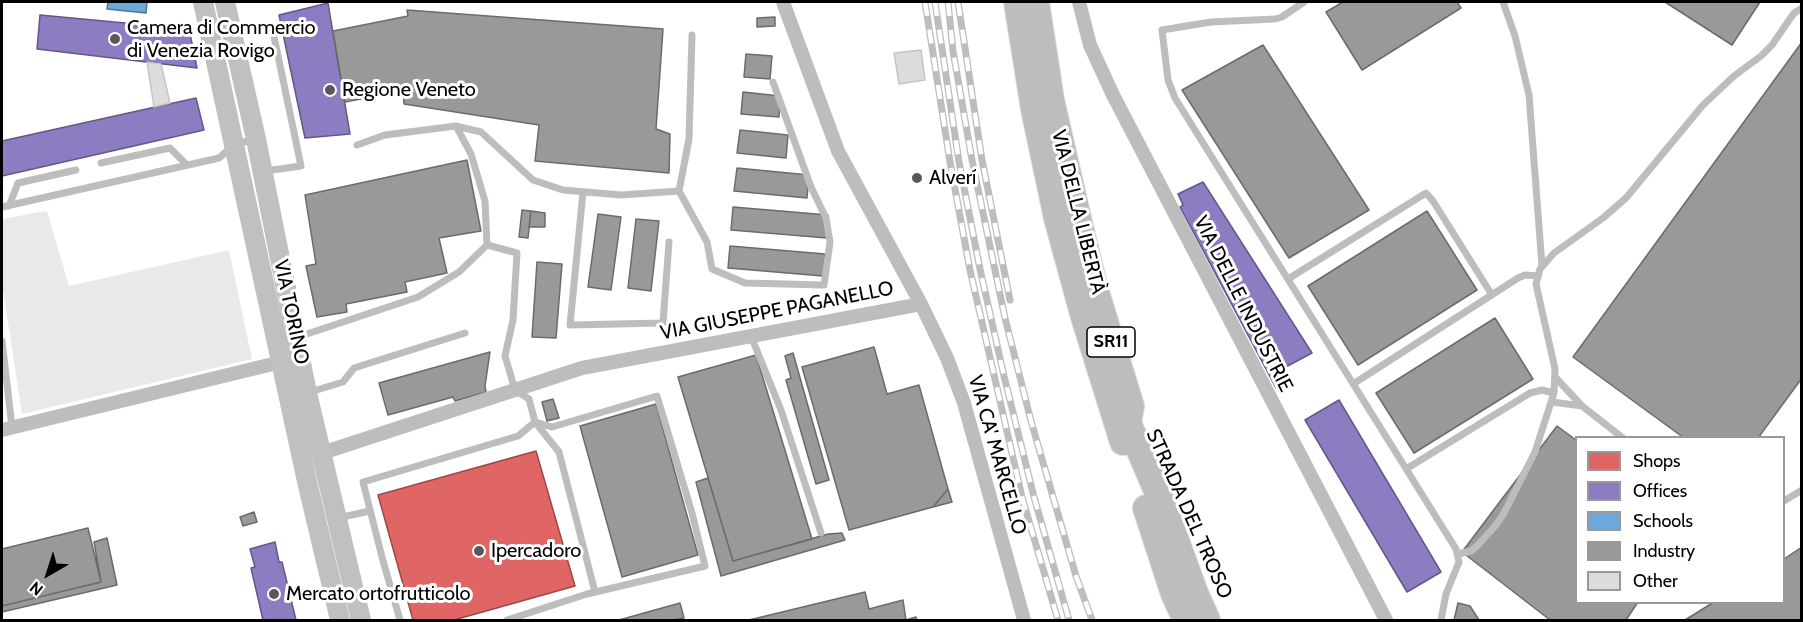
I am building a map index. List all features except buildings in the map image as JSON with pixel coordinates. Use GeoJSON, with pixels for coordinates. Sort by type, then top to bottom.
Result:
{"type":"FeatureCollection","features":[{"type":"Feature","properties":{"kind":"highway"},"geometry":{"type":"LineString","coordinates":[[1010,2],[1033,51]]}},
{"type":"Feature","properties":{"kind":"highway","name":"VIA DELLA LIBERTÀ"},"geometry":{"type":"LineString","coordinates":[[1017,2],[1051,100],[1092,278],[1131,406],[1128,423],[1207,621]]}},
{"type":"Feature","properties":{"kind":"highway","name":"VIA DELLA LIBERTÀ"},"geometry":{"type":"LineString","coordinates":[[1036,2],[1033,51],[1034,109],[1068,264],[1123,444],[1174,594],[1186,621]]}},
{"type":"Feature","properties":{"kind":"highway"},"geometry":{"type":"LineString","coordinates":[[1033,51],[1044,2]]}},
{"type":"Feature","properties":{"kind":"street","name":"VIA TORINO"},"geometry":{"type":"LineString","coordinates":[[203,2],[340,621]]}},
{"type":"Feature","properties":{"kind":"street","name":"VIA TORINO"},"geometry":{"type":"LineString","coordinates":[[225,2],[256,140],[307,393],[361,621]]}},
{"type":"Feature","properties":{"kind":"street","name":"VIA GIUSEPPE PAGANELLO"},"geometry":{"type":"LineString","coordinates":[[321,453],[582,368],[921,304],[838,151],[783,2]]}},
{"type":"Feature","properties":{"kind":"street","name":"VIA DELLE INDUSTRIE"},"geometry":{"type":"LineString","coordinates":[[1079,2],[1090,45],[1113,95],[1386,621]]}},
{"type":"Feature","properties":{"kind":"street","name":"VIA CA' MARCELLO"},"geometry":{"type":"LineString","coordinates":[[921,304],[947,358],[964,403],[1024,621]]}},
{"type":"Feature","properties":{"kind":"street","name":"VIA TORINO"},"geometry":{"type":"LineString","coordinates":[[7,429],[281,362]]}},
{"type":"Feature","properties":{"kind":"street","name":"STRADA DEL TROSO"},"geometry":{"type":"LineString","coordinates":[[1128,423],[1172,513],[1215,621]]}},
{"type":"Feature","properties":{"kind":"lane"},"geometry":{"type":"LineString","coordinates":[[1304,2],[1275,19],[1211,22],[1162,30],[1168,80],[1173,94],[1458,554],[1459,562],[1446,594],[1441,621]]}},
{"type":"Feature","properties":{"kind":"lane"},"geometry":{"type":"LineString","coordinates":[[1503,2],[1515,36],[1529,95],[1542,266]]}},
{"type":"Feature","properties":{"kind":"lane"},"geometry":{"type":"LineString","coordinates":[[1458,554],[1478,545],[1504,513],[1535,452],[1552,402],[1554,364],[1538,293],[1538,276],[1542,266],[1626,198],[1703,105],[1734,76],[1761,56],[1800,6]]}},
{"type":"Feature","properties":{"kind":"lane"},"geometry":{"type":"LineString","coordinates":[[262,172],[301,166],[272,27]]}},
{"type":"Feature","properties":{"kind":"lane"},"geometry":{"type":"LineString","coordinates":[[692,35],[689,139],[679,191],[707,242],[712,269],[745,283],[824,285],[830,242],[826,218],[811,188],[773,82]]}},
{"type":"Feature","properties":{"kind":"lane"},"geometry":{"type":"LineString","coordinates":[[357,145],[385,135],[456,126],[481,132],[533,180],[563,190],[621,195],[679,191]]}},
{"type":"Feature","properties":{"kind":"lane"},"geometry":{"type":"LineString","coordinates":[[296,338],[418,297],[459,272],[487,244],[485,201],[471,154],[456,126]]}},
{"type":"Feature","properties":{"kind":"lane"},"geometry":{"type":"LineString","coordinates":[[5,207],[219,158],[235,144],[256,140]]}},
{"type":"Feature","properties":{"kind":"lane"},"geometry":{"type":"LineString","coordinates":[[101,163],[170,148],[187,165]]}},
{"type":"Feature","properties":{"kind":"lane"},"geometry":{"type":"LineString","coordinates":[[5,207],[18,183],[76,170]]}},
{"type":"Feature","properties":{"kind":"lane"},"geometry":{"type":"LineString","coordinates":[[583,192],[570,325],[663,323],[669,242]]}},
{"type":"Feature","properties":{"kind":"lane"},"geometry":{"type":"LineString","coordinates":[[1288,279],[1426,193],[1492,295]]}},
{"type":"Feature","properties":{"kind":"lane"},"geometry":{"type":"LineString","coordinates":[[487,244],[516,253],[513,320],[505,356],[515,390],[529,399],[535,422],[559,452],[596,592]]}},
{"type":"Feature","properties":{"kind":"lane"},"geometry":{"type":"LineString","coordinates":[[1353,384],[1518,278],[1525,275],[1538,276]]}},
{"type":"Feature","properties":{"kind":"lane"},"geometry":{"type":"LineString","coordinates":[[307,393],[343,382],[354,368],[465,333]]}},
{"type":"Feature","properties":{"kind":"lane"},"geometry":{"type":"LineString","coordinates":[[752,336],[781,410],[821,532]]}},
{"type":"Feature","properties":{"kind":"lane"},"geometry":{"type":"LineString","coordinates":[[2,341],[7,429]]}},
{"type":"Feature","properties":{"kind":"lane"},"geometry":{"type":"LineString","coordinates":[[1555,378],[1582,406],[1620,436]]}},
{"type":"Feature","properties":{"kind":"lane"},"geometry":{"type":"LineString","coordinates":[[1406,469],[1530,393],[1542,390],[1554,393]]}},
{"type":"Feature","properties":{"kind":"lane"},"geometry":{"type":"LineString","coordinates":[[507,621],[596,592],[705,566],[692,513],[657,396],[552,427],[535,422]]}},
{"type":"Feature","properties":{"kind":"lane"},"geometry":{"type":"LineString","coordinates":[[1552,402],[1582,406]]}},
{"type":"Feature","properties":{"kind":"lane"},"geometry":{"type":"LineString","coordinates":[[400,621],[363,482],[518,436],[535,422]]}},
{"type":"Feature","properties":{"kind":"lane"},"geometry":{"type":"LineString","coordinates":[[1785,500],[1802,490]]}},
{"type":"Feature","properties":{"kind":"lane"},"geometry":{"type":"LineString","coordinates":[[337,518],[370,511]]}},
{"type":"Feature","properties":{"kind":"shaded area"},"geometry":{"type":"Polygon","coordinates":[[[47,211],[69,286],[229,250],[252,359],[22,414],[2,283],[2,221],[7,218],[47,211]]]}},
{"type":"Feature","properties":{"kind":"railway"},"geometry":{"type":"LineString","coordinates":[[925,2],[950,162],[970,270],[1022,497],[1058,620]]}},
{"type":"Feature","properties":{"kind":"railway"},"geometry":{"type":"LineString","coordinates":[[935,2],[959,162],[980,269],[1034,497],[1069,620]]}},
{"type":"Feature","properties":{"kind":"railway"},"geometry":{"type":"LineString","coordinates":[[948,2],[953,51],[972,160],[1005,318],[1031,421],[1076,576],[1092,620]]}},
{"type":"Feature","properties":{"kind":"railway"},"geometry":{"type":"LineString","coordinates":[[958,2],[982,160],[1010,300]]}},
{"type":"Feature","properties":{"kind":"place","name":"Camera di Commercio di Venezia Rovigo"},"geometry":{"type":"Point","coordinates":[115,39]}},
{"type":"Feature","properties":{"kind":"place","name":"Regione Veneto"},"geometry":{"type":"Point","coordinates":[330,90]}},
{"type":"Feature","properties":{"kind":"place","name":"Alverí"},"geometry":{"type":"Point","coordinates":[917,178]}},
{"type":"Feature","properties":{"kind":"place","name":"Ipercadoro"},"geometry":{"type":"Point","coordinates":[479,551]}},
{"type":"Feature","properties":{"kind":"place","name":"Mercato ortofrutticolo"},"geometry":{"type":"Point","coordinates":[274,594]}}]}
